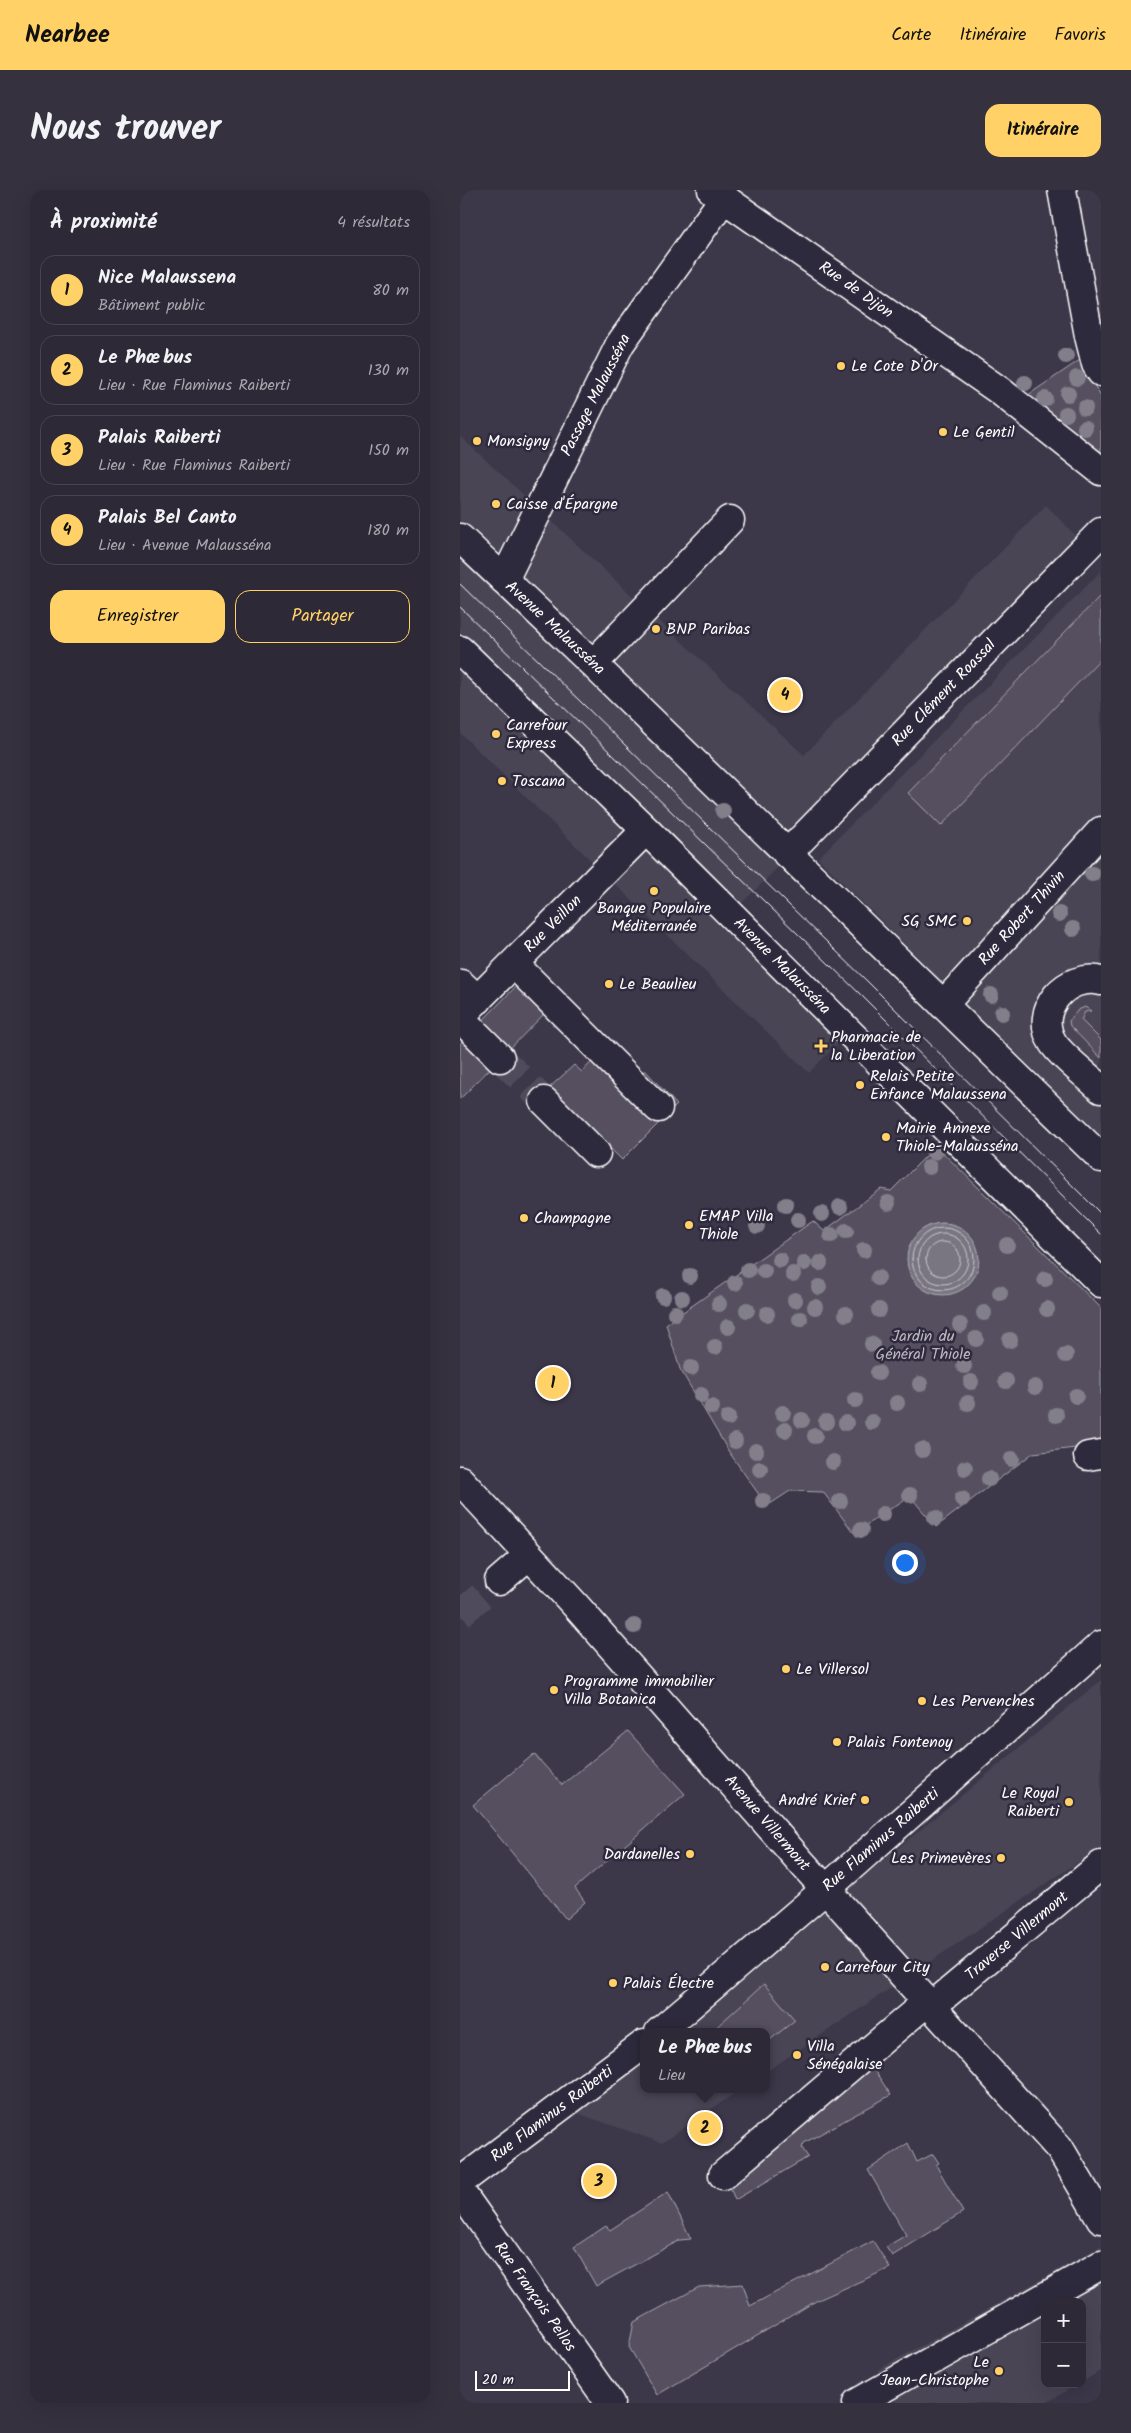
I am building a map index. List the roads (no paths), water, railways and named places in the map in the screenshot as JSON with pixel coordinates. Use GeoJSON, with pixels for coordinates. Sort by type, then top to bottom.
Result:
{"type":"FeatureCollection","features":[{"type":"Feature","properties":{"kind":"street"},"geometry":{"type":"LineString","coordinates":[[1062,190],[1099,368]]}},
{"type":"Feature","properties":{"kind":"street","name":"Rue de Dijon"},"geometry":{"type":"LineString","coordinates":[[718,194],[1000,391],[1101,471]]}},
{"type":"Feature","properties":{"kind":"street","name":"Passage Malausséna"},"geometry":{"type":"LineString","coordinates":[[504,580],[620,344],[718,194]]}},
{"type":"Feature","properties":{"kind":"street"},"geometry":{"type":"LineString","coordinates":[[593,664],[730,520]]}},
{"type":"Feature","properties":{"kind":"street","name":"Rue Clément Roassal"},"geometry":{"type":"LineString","coordinates":[[788,854],[1101,532]]}},
{"type":"Feature","properties":{"kind":"street","name":"Avenue Malausséna"},"geometry":{"type":"LineString","coordinates":[[460,538],[593,664],[1101,1158]]}},
{"type":"Feature","properties":{"kind":"street","name":"Avenue Malausséna"},"geometry":{"type":"LineString","coordinates":[[460,650],[646,830],[1101,1283]]}},
{"type":"Feature","properties":{"kind":"street","name":"Rue Veillon"},"geometry":{"type":"LineString","coordinates":[[465,1005],[514,964],[646,830]]}},
{"type":"Feature","properties":{"kind":"street","name":"Rue Robert Thivin"},"geometry":{"type":"LineString","coordinates":[[943,1005],[1101,831]]}},
{"type":"Feature","properties":{"kind":"street"},"geometry":{"type":"LineString","coordinates":[[514,964],[658,1108]]}},
{"type":"Feature","properties":{"kind":"street"},"geometry":{"type":"LineString","coordinates":[[1101,981],[1083,979],[1062,989],[1054,999],[1047,1017],[1048,1029],[1053,1043],[1101,1088]]}},
{"type":"Feature","properties":{"kind":"street"},"geometry":{"type":"LineString","coordinates":[[465,1005],[500,1058]]}},
{"type":"Feature","properties":{"kind":"street"},"geometry":{"type":"LineString","coordinates":[[544,1100],[596,1153]]}},
{"type":"Feature","properties":{"kind":"street","name":"Avenue Villermont"},"geometry":{"type":"LineString","coordinates":[[460,1480],[1060,2149],[1101,2219]]}},
{"type":"Feature","properties":{"kind":"street"},"geometry":{"type":"LineString","coordinates":[[499,1582],[529,1555]]}},
{"type":"Feature","properties":{"kind":"street","name":"Rue Flaminus Raiberti"},"geometry":{"type":"LineString","coordinates":[[664,2028],[826,1889],[1101,1645]]}},
{"type":"Feature","properties":{"kind":"street","name":"Traverse Villermont"},"geometry":{"type":"LineString","coordinates":[[723,2175],[1101,1865]]}},
{"type":"Feature","properties":{"kind":"street","name":"Rue Flaminus Raiberti"},"geometry":{"type":"LineString","coordinates":[[460,2182],[640,2047]]}},
{"type":"Feature","properties":{"kind":"street","name":"Rue François Pellos"},"geometry":{"type":"LineString","coordinates":[[460,2191],[610,2403]]}},
{"type":"Feature","properties":{"kind":"street"},"geometry":{"type":"LineString","coordinates":[[857,2403],[1101,2265]]}},
{"type":"Feature","properties":{"kind":"water"},"geometry":{"type":"Polygon","coordinates":[[[943,1223],[963,1229],[973,1239],[979,1259],[973,1279],[963,1289],[943,1295],[923,1289],[913,1279],[907,1259],[913,1239],[923,1229],[943,1223]]]}},
{"type":"Feature","properties":{"kind":"tunnel"},"geometry":{"type":"LineString","coordinates":[[500,1058],[544,1101]]}},
{"type":"Feature","properties":{"kind":"tunnel"},"geometry":{"type":"LineString","coordinates":[[460,1614],[499,1581]]}},
{"type":"Feature","properties":{"kind":"tram line"},"geometry":{"type":"LineString","coordinates":[[460,584],[871,985],[1101,1214]]}},
{"type":"Feature","properties":{"kind":"tram line"},"geometry":{"type":"LineString","coordinates":[[460,607],[861,995],[1101,1234]]}},
{"type":"Feature","properties":{"kind":"place","name":"Le Cote D'Or"},"geometry":{"type":"Point","coordinates":[841,366]}},
{"type":"Feature","properties":{"kind":"place","name":"Le Gentil"},"geometry":{"type":"Point","coordinates":[943,432]}},
{"type":"Feature","properties":{"kind":"place","name":"Monsigny"},"geometry":{"type":"Point","coordinates":[477,441]}},
{"type":"Feature","properties":{"kind":"place","name":"Caisse d'Épargne"},"geometry":{"type":"Point","coordinates":[496,504]}},
{"type":"Feature","properties":{"kind":"place","name":"BNP Paribas"},"geometry":{"type":"Point","coordinates":[656,629]}},
{"type":"Feature","properties":{"kind":"place","name":"Palais Bel Canto"},"geometry":{"type":"Point","coordinates":[785,695]}},
{"type":"Feature","properties":{"kind":"place","name":"Carrefour Express"},"geometry":{"type":"Point","coordinates":[496,734]}},
{"type":"Feature","properties":{"kind":"place","name":"Toscana"},"geometry":{"type":"Point","coordinates":[502,781]}},
{"type":"Feature","properties":{"kind":"place","name":"Banque Populaire Méditerranée"},"geometry":{"type":"Point","coordinates":[654,891]}},
{"type":"Feature","properties":{"kind":"place","name":"SG SMC"},"geometry":{"type":"Point","coordinates":[967,921]}},
{"type":"Feature","properties":{"kind":"place","name":"Le Beaulieu"},"geometry":{"type":"Point","coordinates":[609,984]}},
{"type":"Feature","properties":{"kind":"place","name":"Pharmacie de la Liberation"},"geometry":{"type":"Point","coordinates":[821,1046]}},
{"type":"Feature","properties":{"kind":"place","name":"Relais Petite Enfance Malaussena"},"geometry":{"type":"Point","coordinates":[860,1085]}},
{"type":"Feature","properties":{"kind":"place","name":"Mairie Annexe Thiole-Malausséna"},"geometry":{"type":"Point","coordinates":[886,1137]}},
{"type":"Feature","properties":{"kind":"place","name":"Champagne"},"geometry":{"type":"Point","coordinates":[524,1218]}},
{"type":"Feature","properties":{"kind":"place","name":"EMAP Villa Thiole"},"geometry":{"type":"Point","coordinates":[689,1225]}},
{"type":"Feature","properties":{"kind":"place","name":"Nice Malaussena"},"geometry":{"type":"Point","coordinates":[553,1383]}},
{"type":"Feature","properties":{"kind":"place","name":"Le Villersol"},"geometry":{"type":"Point","coordinates":[786,1669]}},
{"type":"Feature","properties":{"kind":"place","name":"Programme immobilier Villa Botanica"},"geometry":{"type":"Point","coordinates":[554,1690]}},
{"type":"Feature","properties":{"kind":"place","name":"Les Pervenches"},"geometry":{"type":"Point","coordinates":[922,1701]}},
{"type":"Feature","properties":{"kind":"place","name":"Palais Fontenoy"},"geometry":{"type":"Point","coordinates":[837,1742]}},
{"type":"Feature","properties":{"kind":"place","name":"André Krief"},"geometry":{"type":"Point","coordinates":[865,1800]}},
{"type":"Feature","properties":{"kind":"place","name":"Le Royal Raiberti"},"geometry":{"type":"Point","coordinates":[1069,1802]}},
{"type":"Feature","properties":{"kind":"place","name":"Dardanelles"},"geometry":{"type":"Point","coordinates":[690,1854]}},
{"type":"Feature","properties":{"kind":"place","name":"Les Primevères"},"geometry":{"type":"Point","coordinates":[1001,1858]}},
{"type":"Feature","properties":{"kind":"place","name":"Carrefour City"},"geometry":{"type":"Point","coordinates":[825,1967]}},
{"type":"Feature","properties":{"kind":"place","name":"Palais Électre"},"geometry":{"type":"Point","coordinates":[613,1983]}},
{"type":"Feature","properties":{"kind":"place","name":"Villa Sénégalaise"},"geometry":{"type":"Point","coordinates":[797,2055]}},
{"type":"Feature","properties":{"kind":"place","name":"Le Phœbus"},"geometry":{"type":"Point","coordinates":[705,2128]}},
{"type":"Feature","properties":{"kind":"place","name":"Palais Raiberti"},"geometry":{"type":"Point","coordinates":[599,2181]}},
{"type":"Feature","properties":{"kind":"place","name":"Le Jean-Christophe"},"geometry":{"type":"Point","coordinates":[999,2371]}},
{"type":"Feature","properties":{"kind":"park label","name":"Jardin du Général Thiole"},"geometry":{"type":"Point","coordinates":[923,1345]}}]}
